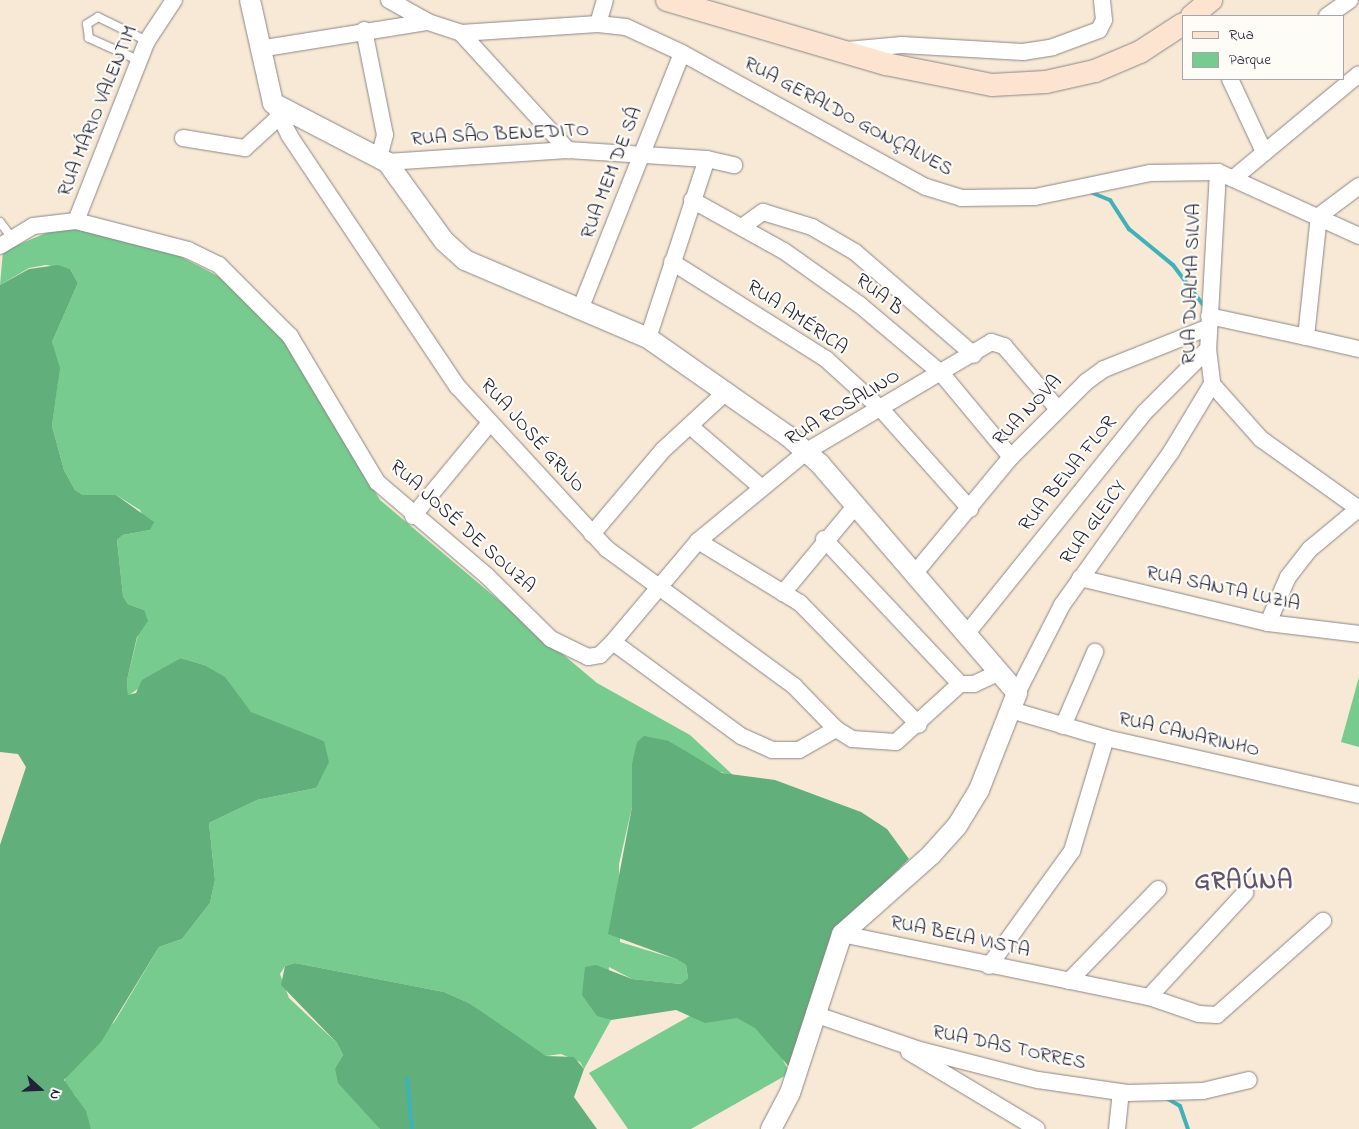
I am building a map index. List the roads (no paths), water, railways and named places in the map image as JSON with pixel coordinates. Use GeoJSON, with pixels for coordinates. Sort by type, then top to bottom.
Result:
{"type":"FeatureCollection","features":[{"type":"Feature","properties":{"kind":"main road"},"geometry":{"type":"LineString","coordinates":[[667,0],[717,8],[838,51],[930,75],[1011,85],[1094,71],[1140,52],[1182,23]]}},
{"type":"Feature","properties":{"kind":"street","name":"RUA MÁRIO VALENTIM"},"geometry":{"type":"LineString","coordinates":[[6,242],[33,226],[76,221],[138,60],[147,41],[174,0]]}},
{"type":"Feature","properties":{"kind":"street"},"geometry":{"type":"LineString","coordinates":[[250,0],[259,49],[276,110],[383,160],[444,241],[465,260],[648,338],[727,391],[807,451],[968,632],[1000,672],[1014,701],[979,790],[957,826],[931,855],[842,934],[814,1014],[790,1093],[776,1128]]}},
{"type":"Feature","properties":{"kind":"street"},"geometry":{"type":"LineString","coordinates":[[389,0],[428,22],[461,33],[568,150]]}},
{"type":"Feature","properties":{"kind":"street"},"geometry":{"type":"LineString","coordinates":[[598,24],[604,0]]}},
{"type":"Feature","properties":{"kind":"street"},"geometry":{"type":"LineString","coordinates":[[838,51],[886,45],[1024,52],[1053,47],[1099,30],[1104,20],[1102,0]]}},
{"type":"Feature","properties":{"kind":"street"},"geometry":{"type":"LineString","coordinates":[[1328,15],[1350,0]]}},
{"type":"Feature","properties":{"kind":"street"},"geometry":{"type":"LineString","coordinates":[[259,49],[364,30],[428,22]]}},
{"type":"Feature","properties":{"kind":"street","name":"RUA GERALDO GONÇALVES"},"geometry":{"type":"LineString","coordinates":[[461,33],[598,24],[626,28],[682,53],[926,187],[961,198],[1035,197],[1150,173],[1218,172],[1235,177],[1359,236]]}},
{"type":"Feature","properties":{"kind":"street"},"geometry":{"type":"LineString","coordinates":[[364,30],[385,135],[383,160]]}},
{"type":"Feature","properties":{"kind":"street","name":"RUA MEM DE SÁ"},"geometry":{"type":"LineString","coordinates":[[581,308],[682,53]]}},
{"type":"Feature","properties":{"kind":"street"},"geometry":{"type":"LineString","coordinates":[[1235,177],[1359,74]]}},
{"type":"Feature","properties":{"kind":"street"},"geometry":{"type":"LineString","coordinates":[[1235,80],[1264,152]]}},
{"type":"Feature","properties":{"kind":"street"},"geometry":{"type":"LineString","coordinates":[[183,138],[246,148],[276,110]]}},
{"type":"Feature","properties":{"kind":"street","name":"RUA JOSÉ GRIJO"},"geometry":{"type":"LineString","coordinates":[[276,110],[434,354],[490,423],[592,534],[655,588],[794,686],[836,729]]}},
{"type":"Feature","properties":{"kind":"street","name":"RUA SÃO BENEDITO"},"geometry":{"type":"LineString","coordinates":[[383,160],[568,150],[707,158],[734,165]]}},
{"type":"Feature","properties":{"kind":"street"},"geometry":{"type":"LineString","coordinates":[[648,338],[707,158]]}},
{"type":"Feature","properties":{"kind":"street","name":"RUA DJALMA SILVA"},"geometry":{"type":"LineString","coordinates":[[1218,172],[1208,349],[1212,384],[1261,439],[1358,509]]}},
{"type":"Feature","properties":{"kind":"street"},"geometry":{"type":"LineString","coordinates":[[1306,337],[1319,216],[1359,186]]}},
{"type":"Feature","properties":{"kind":"street","name":"RUA B"},"geometry":{"type":"LineString","coordinates":[[692,200],[742,226],[860,305],[942,374],[1011,457]]}},
{"type":"Feature","properties":{"kind":"street"},"geometry":{"type":"LineString","coordinates":[[742,226],[763,212],[812,227],[855,252],[974,355]]}},
{"type":"Feature","properties":{"kind":"street","name":"RUA JOSÉ DE SOUZA"},"geometry":{"type":"LineString","coordinates":[[76,221],[188,250],[219,265],[241,282],[290,336],[377,482],[570,652],[600,655],[613,642],[655,588]]}},
{"type":"Feature","properties":{"kind":"street","name":"RUA AMÉRICA"},"geometry":{"type":"LineString","coordinates":[[672,262],[802,342],[881,409],[970,509]]}},
{"type":"Feature","properties":{"kind":"street"},"geometry":{"type":"LineString","coordinates":[[1209,322],[1306,337],[1359,349]]}},
{"type":"Feature","properties":{"kind":"street","name":"RUA NOVA"},"geometry":{"type":"LineString","coordinates":[[915,573],[970,509],[1011,457],[1057,408],[1104,369],[1209,322]]}},
{"type":"Feature","properties":{"kind":"street","name":"RUA ROSALINO"},"geometry":{"type":"LineString","coordinates":[[655,588],[698,541],[807,451],[942,374],[974,355],[991,342],[1000,343],[1057,408]]}},
{"type":"Feature","properties":{"kind":"street","name":"RUA BEIJA FLOR"},"geometry":{"type":"LineString","coordinates":[[968,632],[1145,412],[1208,349]]}},
{"type":"Feature","properties":{"kind":"street","name":"RUA GLEICY"},"geometry":{"type":"LineString","coordinates":[[1014,701],[1080,578],[1171,452],[1212,384]]}},
{"type":"Feature","properties":{"kind":"street"},"geometry":{"type":"LineString","coordinates":[[592,534],[639,476],[727,391]]}},
{"type":"Feature","properties":{"kind":"street"},"geometry":{"type":"LineString","coordinates":[[414,516],[490,423]]}},
{"type":"Feature","properties":{"kind":"street"},"geometry":{"type":"LineString","coordinates":[[690,426],[762,488]]}},
{"type":"Feature","properties":{"kind":"street"},"geometry":{"type":"LineString","coordinates":[[783,593],[824,539],[856,505]]}},
{"type":"Feature","properties":{"kind":"street"},"geometry":{"type":"LineString","coordinates":[[1268,623],[1288,577],[1310,548],[1358,509]]}},
{"type":"Feature","properties":{"kind":"street"},"geometry":{"type":"LineString","coordinates":[[824,539],[960,684]]}},
{"type":"Feature","properties":{"kind":"street"},"geometry":{"type":"LineString","coordinates":[[698,541],[783,593],[819,619],[919,724]]}},
{"type":"Feature","properties":{"kind":"street","name":"RUA SANTA LUZIA"},"geometry":{"type":"LineString","coordinates":[[1080,578],[1268,623],[1359,634]]}},
{"type":"Feature","properties":{"kind":"street"},"geometry":{"type":"LineString","coordinates":[[613,642],[741,736],[772,750],[799,750],[836,729],[852,739],[881,745],[896,742],[919,724],[960,684],[974,684],[1000,672]]}},
{"type":"Feature","properties":{"kind":"street"},"geometry":{"type":"LineString","coordinates":[[1063,726],[1095,652]]}},
{"type":"Feature","properties":{"kind":"street","name":"RUA CANARINHO"},"geometry":{"type":"LineString","coordinates":[[1014,701],[1063,726],[1106,738],[1359,794]]}},
{"type":"Feature","properties":{"kind":"street"},"geometry":{"type":"LineString","coordinates":[[989,966],[1072,851],[1106,738]]}},
{"type":"Feature","properties":{"kind":"street"},"geometry":{"type":"LineString","coordinates":[[1069,981],[1158,889]]}},
{"type":"Feature","properties":{"kind":"street"},"geometry":{"type":"LineString","coordinates":[[1149,997],[1245,893]]}},
{"type":"Feature","properties":{"kind":"street","name":"RUA BELA VISTA"},"geometry":{"type":"LineString","coordinates":[[842,934],[989,966],[1149,997],[1199,1014],[1217,1015],[1323,921]]}},
{"type":"Feature","properties":{"kind":"street","name":"RUA DAS TORRES"},"geometry":{"type":"LineString","coordinates":[[814,1014],[890,1041],[1038,1080],[1121,1092],[1203,1091],[1249,1080]]}},
{"type":"Feature","properties":{"kind":"street","name":"RUA DAS TORRES"},"geometry":{"type":"LineString","coordinates":[[890,1041],[1037,1129]]}},
{"type":"Feature","properties":{"kind":"street"},"geometry":{"type":"LineString","coordinates":[[1117,1129],[1121,1092]]}},
{"type":"Feature","properties":{"kind":"lane"},"geometry":{"type":"LineString","coordinates":[[138,60],[89,38],[87,24],[98,17],[147,41]]}},
{"type":"Feature","properties":{"kind":"lane"},"geometry":{"type":"LineString","coordinates":[[0,222],[6,242]]}},
{"type":"Feature","properties":{"kind":"waterway"},"geometry":{"type":"LineString","coordinates":[[1090,192],[1110,200],[1129,229],[1173,265],[1204,306]]}},
{"type":"Feature","properties":{"kind":"waterway"},"geometry":{"type":"LineString","coordinates":[[407,1078],[412,1129]]}},
{"type":"Feature","properties":{"kind":"waterway"},"geometry":{"type":"LineString","coordinates":[[1168,1099],[1180,1106],[1188,1129]]}},
{"type":"Feature","properties":{"kind":"district","name":"GRAÚNA"},"geometry":{"type":"Point","coordinates":[1244,882]}}]}
